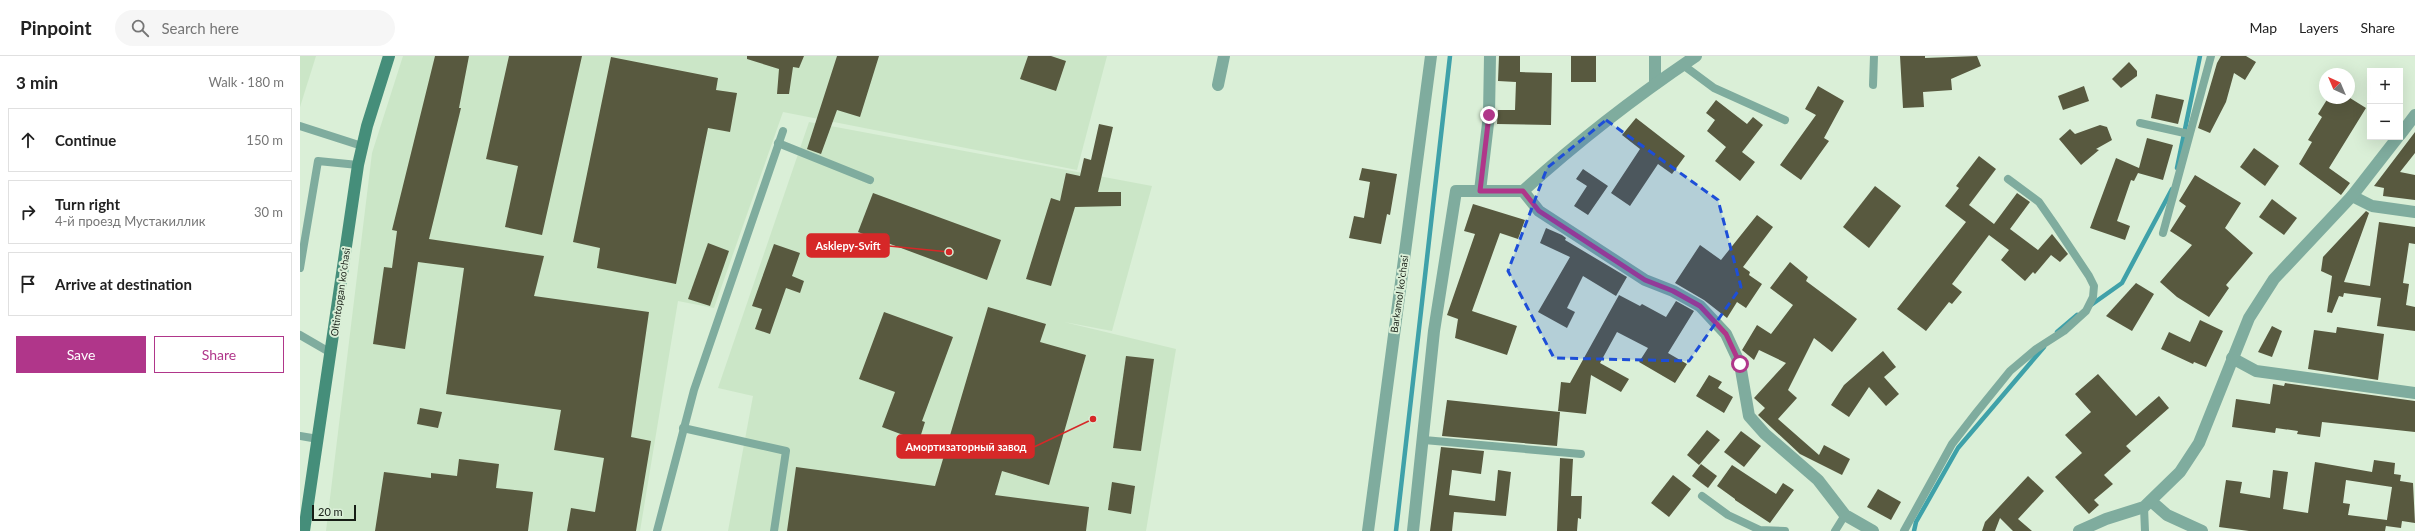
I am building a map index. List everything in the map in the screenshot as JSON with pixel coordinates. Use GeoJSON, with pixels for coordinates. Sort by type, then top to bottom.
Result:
{"type":"FeatureCollection","features":[{"type":"Feature","properties":{"kind":"street","name":"Oltintopgan ko'chasi"},"geometry":{"type":"LineString","coordinates":[[304,531],[358,165],[362,146],[389,56]]}},
{"type":"Feature","properties":{"kind":"street"},"geometry":{"type":"LineString","coordinates":[[1218,85],[1224,56]]}},
{"type":"Feature","properties":{"kind":"street","name":"Barkamol ko'chasi"},"geometry":{"type":"LineString","coordinates":[[1368,531],[1431,56]]}},
{"type":"Feature","properties":{"kind":"street"},"geometry":{"type":"LineString","coordinates":[[1480,191],[1489,115],[1490,56]]}},
{"type":"Feature","properties":{"kind":"street"},"geometry":{"type":"LineString","coordinates":[[1655,56],[1655,84]]}},
{"type":"Feature","properties":{"kind":"street"},"geometry":{"type":"LineString","coordinates":[[1413,531],[1424,440],[1434,330],[1456,191],[1523,191],[1564,154],[1655,84],[1696,56]]}},
{"type":"Feature","properties":{"kind":"street"},"geometry":{"type":"LineString","coordinates":[[2403,131],[2415,115]]}},
{"type":"Feature","properties":{"kind":"street"},"geometry":{"type":"LineString","coordinates":[[2079,531],[2106,519],[2148,504],[2180,472],[2199,443],[2249,318],[2274,278],[2352,196],[2396,140]]}},
{"type":"Feature","properties":{"kind":"street"},"geometry":{"type":"LineString","coordinates":[[1523,191],[1539,211],[1645,280],[1673,291],[1700,306],[1726,334],[1740,364],[1749,416],[1765,434],[1818,480],[1845,515],[1873,531]]}},
{"type":"Feature","properties":{"kind":"street"},"geometry":{"type":"LineString","coordinates":[[2352,196],[2372,206],[2415,212]]}},
{"type":"Feature","properties":{"kind":"street"},"geometry":{"type":"LineString","coordinates":[[2232,358],[2256,371],[2415,393]]}},
{"type":"Feature","properties":{"kind":"street"},"geometry":{"type":"LineString","coordinates":[[2148,504],[2167,515],[2202,531]]}},
{"type":"Feature","properties":{"kind":"lane"},"geometry":{"type":"LineString","coordinates":[[1873,85],[1874,56]]}},
{"type":"Feature","properties":{"kind":"lane"},"geometry":{"type":"LineString","coordinates":[[2163,233],[2211,56]]}},
{"type":"Feature","properties":{"kind":"lane"},"geometry":{"type":"LineString","coordinates":[[1683,65],[1714,88],[1785,120]]}},
{"type":"Feature","properties":{"kind":"lane"},"geometry":{"type":"LineString","coordinates":[[2140,123],[2189,134]]}},
{"type":"Feature","properties":{"kind":"lane"},"geometry":{"type":"LineString","coordinates":[[300,126],[362,146]]}},
{"type":"Feature","properties":{"kind":"lane"},"geometry":{"type":"LineString","coordinates":[[657,531],[694,390],[783,131]]}},
{"type":"Feature","properties":{"kind":"lane"},"geometry":{"type":"LineString","coordinates":[[778,143],[870,180]]}},
{"type":"Feature","properties":{"kind":"lane"},"geometry":{"type":"LineString","coordinates":[[300,268],[318,161],[358,165]]}},
{"type":"Feature","properties":{"kind":"lane"},"geometry":{"type":"LineString","coordinates":[[1904,531],[1952,444],[1976,413],[2010,372],[2036,349],[2064,331],[2086,311],[2093,297],[2094,286],[2089,276],[2039,202],[2008,179]]}},
{"type":"Feature","properties":{"kind":"lane"},"geometry":{"type":"LineString","coordinates":[[300,335],[331,353]]}},
{"type":"Feature","properties":{"kind":"lane"},"geometry":{"type":"LineString","coordinates":[[683,428],[786,451],[774,531]]}},
{"type":"Feature","properties":{"kind":"lane"},"geometry":{"type":"LineString","coordinates":[[300,436],[318,439]]}},
{"type":"Feature","properties":{"kind":"lane"},"geometry":{"type":"LineString","coordinates":[[1424,440],[1582,454]]}},
{"type":"Feature","properties":{"kind":"lane"},"geometry":{"type":"LineString","coordinates":[[1702,496],[1728,515],[1760,530],[1785,531]]}},
{"type":"Feature","properties":{"kind":"lane"},"geometry":{"type":"LineString","coordinates":[[2145,531],[2148,504]]}},
{"type":"Feature","properties":{"kind":"lane"},"geometry":{"type":"LineString","coordinates":[[1835,531],[1845,515]]}},
{"type":"Feature","properties":{"kind":"highlighted area"},"geometry":{"type":"Polygon","coordinates":[[[1606,120],[1718,200],[1741,287],[1689,361],[1554,358],[1508,271],[1547,168],[1606,120]]]}},
{"type":"Feature","properties":{"kind":"shaded area"},"geometry":{"type":"Polygon","coordinates":[[[300,56],[316,56],[300,107],[300,56]]]}},
{"type":"Feature","properties":{"kind":"shaded area"},"geometry":{"type":"Polygon","coordinates":[[[403,56],[1107,56],[1077,170],[783,112],[714,308],[678,301],[640,531],[326,531],[372,153],[403,56]]]}},
{"type":"Feature","properties":{"kind":"shaded area"},"geometry":{"type":"Polygon","coordinates":[[[809,122],[1152,186],[1112,331],[1064,322],[1176,349],[1146,531],[728,531],[753,396],[718,388],[809,122]]]}},
{"type":"Feature","properties":{"kind":"building"},"geometry":{"type":"Polygon","coordinates":[[[435,56],[469,56],[459,108],[461,108],[429,239],[544,256],[534,296],[649,312],[631,437],[651,441],[636,531],[567,531],[571,508],[595,512],[604,458],[554,450],[561,410],[446,394],[464,268],[418,262],[405,349],[373,344],[384,267],[392,268],[397,231],[392,230],[435,56]]]}},
{"type":"Feature","properties":{"kind":"building"},"geometry":{"type":"Polygon","coordinates":[[[509,56],[582,56],[542,235],[505,227],[518,166],[486,159],[509,56]]]}},
{"type":"Feature","properties":{"kind":"building"},"geometry":{"type":"Polygon","coordinates":[[[747,56],[804,56],[799,68],[793,67],[789,94],[777,94],[779,69],[747,59],[747,56]]]}},
{"type":"Feature","properties":{"kind":"building"},"geometry":{"type":"Polygon","coordinates":[[[837,56],[879,56],[860,117],[837,110],[821,154],[807,149],[837,56]]]}},
{"type":"Feature","properties":{"kind":"building"},"geometry":{"type":"Polygon","coordinates":[[[1028,56],[1051,56],[1066,61],[1056,91],[1020,79],[1028,56]]]}},
{"type":"Feature","properties":{"kind":"building"},"geometry":{"type":"Polygon","coordinates":[[[1499,56],[1520,56],[1520,72],[1552,73],[1551,125],[1497,124],[1498,110],[1515,110],[1516,82],[1498,81],[1499,56]]]}},
{"type":"Feature","properties":{"kind":"building"},"geometry":{"type":"Polygon","coordinates":[[[1571,56],[1596,56],[1596,82],[1571,82],[1571,56]]]}},
{"type":"Feature","properties":{"kind":"building"},"geometry":{"type":"Polygon","coordinates":[[[1900,56],[1925,56],[1925,58],[1977,56],[1981,66],[1951,79],[1952,90],[1923,92],[1924,107],[1903,108],[1900,56]]]}},
{"type":"Feature","properties":{"kind":"building"},"geometry":{"type":"Polygon","coordinates":[[[2221,56],[2246,56],[2256,62],[2245,80],[2234,73],[2226,102],[2210,133],[2198,128],[2217,63],[2221,56]]]}},
{"type":"Feature","properties":{"kind":"building"},"geometry":{"type":"Polygon","coordinates":[[[611,57],[718,78],[716,90],[737,93],[730,132],[708,128],[676,284],[597,268],[600,248],[573,242],[611,57]]]}},
{"type":"Feature","properties":{"kind":"building"},"geometry":{"type":"Polygon","coordinates":[[[2129,62],[2137,71],[2137,76],[2121,88],[2112,79],[2129,62]]]}},
{"type":"Feature","properties":{"kind":"building"},"geometry":{"type":"Polygon","coordinates":[[[1818,86],[1844,101],[1824,138],[1829,141],[1801,180],[1780,165],[1816,115],[1805,109],[1818,86]]]}},
{"type":"Feature","properties":{"kind":"building"},"geometry":{"type":"Polygon","coordinates":[[[2084,86],[2089,101],[2063,110],[2058,96],[2084,86]]]}},
{"type":"Feature","properties":{"kind":"building"},"geometry":{"type":"Polygon","coordinates":[[[2156,94],[2184,100],[2178,124],[2151,118],[2156,94]]]}},
{"type":"Feature","properties":{"kind":"building"},"geometry":{"type":"Polygon","coordinates":[[[1716,100],[1747,124],[1753,117],[1763,125],[1742,152],[1755,162],[1740,181],[1715,161],[1726,147],[1707,131],[1715,120],[1706,113],[1716,100]]]}},
{"type":"Feature","properties":{"kind":"building"},"geometry":{"type":"Polygon","coordinates":[[[2355,101],[2366,108],[2329,168],[2350,183],[2341,195],[2299,164],[2312,142],[2308,140],[2322,117],[2318,114],[2324,104],[2355,104],[2355,101]]]}},
{"type":"Feature","properties":{"kind":"building"},"geometry":{"type":"Polygon","coordinates":[[[1636,118],[1685,156],[1672,174],[1658,164],[1630,206],[1611,193],[1640,149],[1622,135],[1636,118]]]}},
{"type":"Feature","properties":{"kind":"building"},"geometry":{"type":"Polygon","coordinates":[[[1099,124],[1113,127],[1098,192],[1121,192],[1121,206],[1075,207],[1051,286],[1026,279],[1051,198],[1060,201],[1066,173],[1080,176],[1084,158],[1091,160],[1099,124]]]}},
{"type":"Feature","properties":{"kind":"building"},"geometry":{"type":"Polygon","coordinates":[[[2100,125],[2107,127],[2112,140],[2096,149],[2099,150],[2081,165],[2059,139],[2070,129],[2075,134],[2100,125]]]}},
{"type":"Feature","properties":{"kind":"building"},"geometry":{"type":"Polygon","coordinates":[[[2415,132],[2415,153],[2400,172],[2415,175],[2415,200],[2383,196],[2384,188],[2374,186],[2415,132]]]}},
{"type":"Feature","properties":{"kind":"building"},"geometry":{"type":"Polygon","coordinates":[[[2147,138],[2173,145],[2163,180],[2138,173],[2134,181],[2131,180],[2117,221],[2130,226],[2125,240],[2090,228],[2116,158],[2139,168],[2147,138]]]}},
{"type":"Feature","properties":{"kind":"building"},"geometry":{"type":"Polygon","coordinates":[[[2254,148],[2279,166],[2265,186],[2240,167],[2254,148]]]}},
{"type":"Feature","properties":{"kind":"building"},"geometry":{"type":"Polygon","coordinates":[[[1979,156],[1996,169],[1969,205],[1994,224],[2017,193],[2030,202],[2010,229],[2038,250],[2052,234],[2068,254],[2060,262],[2051,255],[2035,274],[2033,272],[2025,281],[2001,260],[2009,250],[1989,235],[1952,284],[1962,292],[1952,304],[1949,302],[1926,331],[1897,309],[1966,222],[1945,206],[1959,188],[1956,186],[1979,156]]]}},
{"type":"Feature","properties":{"kind":"building"},"geometry":{"type":"Polygon","coordinates":[[[1362,168],[1397,174],[1390,215],[1387,214],[1381,244],[1349,238],[1354,216],[1364,218],[1370,182],[1359,180],[1362,168]]]}},
{"type":"Feature","properties":{"kind":"building"},"geometry":{"type":"Polygon","coordinates":[[[1583,169],[1608,186],[1588,215],[1574,206],[1587,186],[1576,179],[1583,169]]]}},
{"type":"Feature","properties":{"kind":"building"},"geometry":{"type":"Polygon","coordinates":[[[2195,175],[2241,203],[2225,228],[2253,253],[2226,285],[2229,288],[2209,317],[2177,297],[2160,282],[2192,245],[2170,231],[2186,206],[2179,201],[2195,175]]]}},
{"type":"Feature","properties":{"kind":"building"},"geometry":{"type":"Polygon","coordinates":[[[1875,186],[1901,206],[1869,248],[1843,227],[1875,186]]]}},
{"type":"Feature","properties":{"kind":"building"},"geometry":{"type":"Polygon","coordinates":[[[873,193],[1001,240],[987,280],[858,232],[873,193]]]}},
{"type":"Feature","properties":{"kind":"building"},"geometry":{"type":"Polygon","coordinates":[[[2272,199],[2297,218],[2284,235],[2259,217],[2272,199]]]}},
{"type":"Feature","properties":{"kind":"building"},"geometry":{"type":"Polygon","coordinates":[[[1473,204],[1525,220],[1518,239],[1500,233],[1472,311],[1517,326],[1507,355],[1455,338],[1458,319],[1447,315],[1475,234],[1464,231],[1473,204]]]}},
{"type":"Feature","properties":{"kind":"building"},"geometry":{"type":"Polygon","coordinates":[[[2366,211],[2369,213],[2344,282],[2370,286],[2379,222],[2415,227],[2415,244],[2409,243],[2403,283],[2409,284],[2406,305],[2415,307],[2415,331],[2377,326],[2381,298],[2344,293],[2343,297],[2339,296],[2332,313],[2327,312],[2332,276],[2321,271],[2323,257],[2366,211]]]}},
{"type":"Feature","properties":{"kind":"building"},"geometry":{"type":"Polygon","coordinates":[[[1757,215],[1773,227],[1743,267],[1750,272],[1749,275],[1762,284],[1746,308],[1737,302],[1727,318],[1704,300],[1675,283],[1700,245],[1721,260],[1757,215]]]}},
{"type":"Feature","properties":{"kind":"building"},"geometry":{"type":"Polygon","coordinates":[[[1546,228],[1562,235],[1566,238],[1565,240],[1627,277],[1616,296],[1583,276],[1567,308],[1575,312],[1567,328],[1538,312],[1570,257],[1540,243],[1546,228]]]}},
{"type":"Feature","properties":{"kind":"building"},"geometry":{"type":"Polygon","coordinates":[[[708,243],[729,251],[710,306],[688,299],[708,243]]]}},
{"type":"Feature","properties":{"kind":"building"},"geometry":{"type":"Polygon","coordinates":[[[774,244],[800,253],[792,276],[804,281],[800,293],[786,288],[770,334],[755,329],[762,309],[752,306],[774,244]]]}},
{"type":"Feature","properties":{"kind":"building"},"geometry":{"type":"Polygon","coordinates":[[[1790,262],[1808,277],[1806,281],[1857,319],[1832,352],[1814,338],[1788,390],[1797,398],[1778,419],[1819,455],[1824,445],[1850,459],[1842,475],[1800,454],[1758,415],[1765,408],[1754,398],[1786,363],[1759,350],[1754,360],[1742,350],[1757,325],[1771,334],[1793,305],[1770,288],[1790,262]]]}},
{"type":"Feature","properties":{"kind":"building"},"geometry":{"type":"Polygon","coordinates":[[[2136,283],[2154,294],[2132,331],[2106,316],[2136,283]]]}},
{"type":"Feature","properties":{"kind":"building"},"geometry":{"type":"Polygon","coordinates":[[[1619,295],[1640,306],[1642,304],[1666,317],[1676,301],[1694,311],[1668,353],[1687,364],[1675,383],[1639,362],[1648,348],[1617,332],[1600,363],[1629,379],[1621,392],[1591,375],[1586,414],[1558,411],[1561,382],[1570,383],[1619,295]]]}},
{"type":"Feature","properties":{"kind":"building"},"geometry":{"type":"Polygon","coordinates":[[[988,307],[1046,324],[1040,342],[1086,355],[1049,485],[1002,471],[995,495],[1089,507],[1086,531],[787,531],[796,467],[935,486],[988,307]]]}},
{"type":"Feature","properties":{"kind":"building"},"geometry":{"type":"Polygon","coordinates":[[[884,312],[953,337],[922,421],[925,422],[919,441],[882,427],[895,392],[859,379],[884,312]]]}},
{"type":"Feature","properties":{"kind":"building"},"geometry":{"type":"Polygon","coordinates":[[[2200,320],[2223,331],[2206,367],[2194,362],[2193,364],[2161,349],[2169,332],[2190,342],[2200,320]]]}},
{"type":"Feature","properties":{"kind":"building"},"geometry":{"type":"Polygon","coordinates":[[[2272,326],[2282,331],[2272,357],[2258,352],[2272,326]]]}},
{"type":"Feature","properties":{"kind":"building"},"geometry":{"type":"Polygon","coordinates":[[[2337,327],[2384,334],[2378,380],[2308,369],[2314,330],[2336,333],[2337,327]]]}},
{"type":"Feature","properties":{"kind":"building"},"geometry":{"type":"Polygon","coordinates":[[[1883,351],[1896,367],[1884,377],[1899,394],[1886,406],[1869,387],[1849,417],[1831,405],[1844,385],[1883,351]]]}},
{"type":"Feature","properties":{"kind":"building"},"geometry":{"type":"Polygon","coordinates":[[[1126,356],[1154,359],[1141,451],[1113,448],[1126,356]]]}},
{"type":"Feature","properties":{"kind":"building"},"geometry":{"type":"Polygon","coordinates":[[[2098,374],[2136,416],[2159,396],[2169,408],[2126,446],[2131,451],[2104,475],[2113,484],[2094,500],[2099,505],[2089,514],[2055,477],[2082,453],[2065,435],[2091,412],[2075,394],[2098,374]]]}},
{"type":"Feature","properties":{"kind":"building"},"geometry":{"type":"Polygon","coordinates":[[[1709,375],[1722,382],[1718,388],[1733,397],[1724,413],[1696,396],[1709,375]]]}},
{"type":"Feature","properties":{"kind":"building"},"geometry":{"type":"Polygon","coordinates":[[[2285,383],[2415,401],[2415,432],[2322,422],[2320,437],[2297,434],[2298,431],[2276,428],[2275,433],[2232,427],[2236,399],[2270,404],[2273,384],[2284,386],[2285,383]]]}},
{"type":"Feature","properties":{"kind":"building"},"geometry":{"type":"Polygon","coordinates":[[[1447,400],[1560,412],[1557,446],[1442,436],[1447,400]]]}},
{"type":"Feature","properties":{"kind":"building"},"geometry":{"type":"Polygon","coordinates":[[[420,408],[442,412],[438,428],[417,424],[420,408]]]}},
{"type":"Feature","properties":{"kind":"building"},"geometry":{"type":"Polygon","coordinates":[[[1707,430],[1720,440],[1699,465],[1687,455],[1707,430]]]}},
{"type":"Feature","properties":{"kind":"building"},"geometry":{"type":"Polygon","coordinates":[[[1741,431],[1761,446],[1744,467],[1724,452],[1741,431]]]}},
{"type":"Feature","properties":{"kind":"building"},"geometry":{"type":"Polygon","coordinates":[[[1441,447],[1484,451],[1481,474],[1452,470],[1449,495],[1495,501],[1498,470],[1511,472],[1506,516],[1454,512],[1452,531],[1430,531],[1441,447]]]}},
{"type":"Feature","properties":{"kind":"building"},"geometry":{"type":"Polygon","coordinates":[[[1560,458],[1573,459],[1571,496],[1582,496],[1581,519],[1578,518],[1577,531],[1557,531],[1560,458]]]}},
{"type":"Feature","properties":{"kind":"building"},"geometry":{"type":"Polygon","coordinates":[[[459,459],[499,464],[496,488],[533,492],[528,531],[375,531],[384,472],[431,478],[431,473],[457,476],[459,459]]]}},
{"type":"Feature","properties":{"kind":"building"},"geometry":{"type":"Polygon","coordinates":[[[2374,460],[2395,463],[2394,474],[2401,475],[2400,481],[2413,483],[2415,523],[2402,521],[2401,528],[2386,526],[2386,523],[2385,531],[2249,531],[2219,527],[2226,480],[2242,482],[2240,493],[2270,498],[2273,470],[2288,472],[2283,509],[2308,513],[2315,462],[2372,472],[2374,460]],[[2346,480],[2343,503],[2350,504],[2348,515],[2387,520],[2392,487],[2346,480]]]}},
{"type":"Feature","properties":{"kind":"building"},"geometry":{"type":"Polygon","coordinates":[[[1701,464],[1717,476],[1708,488],[1692,476],[1701,464]]]}},
{"type":"Feature","properties":{"kind":"building"},"geometry":{"type":"Polygon","coordinates":[[[1732,465],[1776,494],[1783,483],[1794,490],[1770,523],[1717,486],[1732,465]]]}},
{"type":"Feature","properties":{"kind":"building"},"geometry":{"type":"Polygon","coordinates":[[[1673,475],[1691,489],[1669,517],[1651,503],[1673,475]]]}},
{"type":"Feature","properties":{"kind":"building"},"geometry":{"type":"Polygon","coordinates":[[[2028,476],[2044,491],[2018,519],[2032,531],[2013,531],[2000,518],[1995,531],[1982,531],[1985,522],[2028,476]]]}},
{"type":"Feature","properties":{"kind":"building"},"geometry":{"type":"Polygon","coordinates":[[[1112,482],[1135,486],[1131,514],[1108,510],[1112,482]]]}},
{"type":"Feature","properties":{"kind":"building"},"geometry":{"type":"Polygon","coordinates":[[[1878,489],[1901,502],[1891,520],[1867,507],[1878,489]]]}},
{"type":"Feature","properties":{"kind":"waterway"},"geometry":{"type":"LineString","coordinates":[[1396,531],[1450,56]]}},
{"type":"Feature","properties":{"kind":"waterway"},"geometry":{"type":"LineString","coordinates":[[2177,168],[2200,56]]}},
{"type":"Feature","properties":{"kind":"waterway"},"geometry":{"type":"LineString","coordinates":[[2091,305],[2122,283],[2172,189]]}},
{"type":"Feature","properties":{"kind":"waterway"},"geometry":{"type":"LineString","coordinates":[[2057,332],[2077,315]]}},
{"type":"Feature","properties":{"kind":"waterway"},"geometry":{"type":"LineString","coordinates":[[1914,531],[1916,522],[1958,448],[2044,347]]}},
{"type":"Feature","properties":{"kind":"place","name":"Asklepy-Svift"},"geometry":{"type":"Point","coordinates":[949,252]}},
{"type":"Feature","properties":{"kind":"place","name":"Амортизаторный завод"},"geometry":{"type":"Point","coordinates":[1093,419]}},
{"type":"Feature","properties":{"kind":"route"},"geometry":{"type":"LineString","coordinates":[[1489,115],[1480,191],[1523,191],[1539,211],[1645,280],[1673,291],[1700,306],[1726,334],[1740,364]]}}]}
